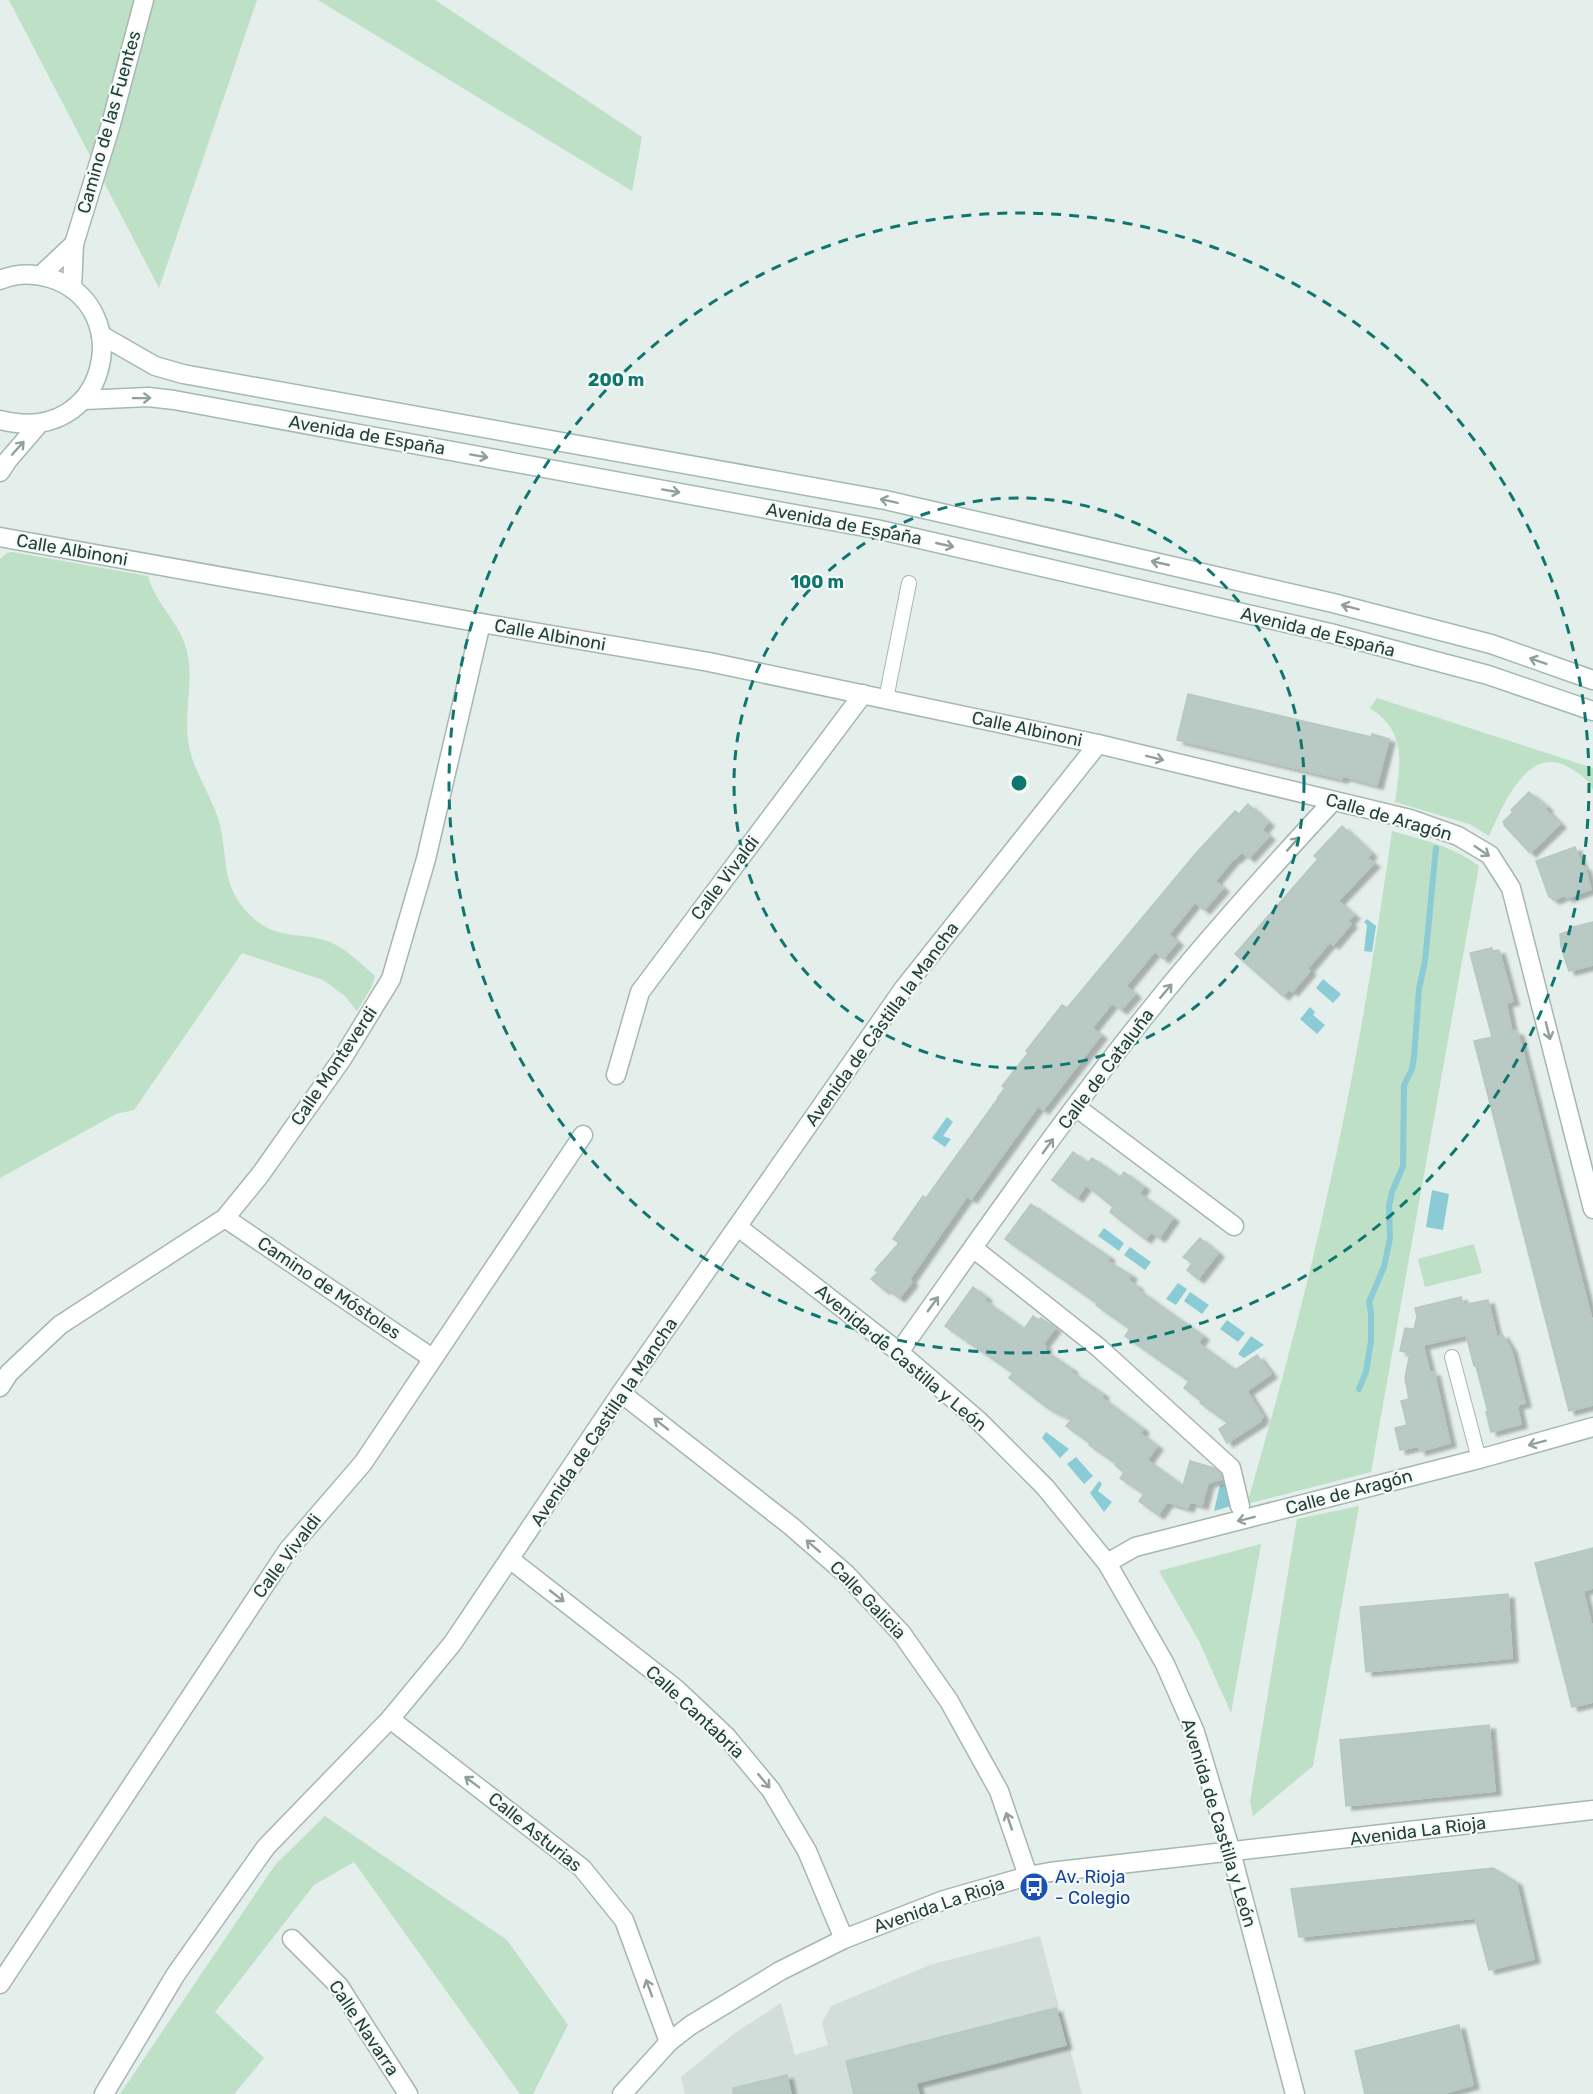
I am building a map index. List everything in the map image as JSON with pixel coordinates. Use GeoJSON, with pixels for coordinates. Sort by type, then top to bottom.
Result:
{"type":"FeatureCollection","features":[{"type":"Feature","properties":{"kind":"street","name":"Camino de las Fuentes"},"geometry":{"type":"LineString","coordinates":[[72,289],[74,244],[111,123],[144,0]]}},
{"type":"Feature","properties":{"kind":"street"},"geometry":{"type":"LineString","coordinates":[[40,275],[74,244]]}},
{"type":"Feature","properties":{"kind":"street"},"geometry":{"type":"LineString","coordinates":[[0,279],[24,274],[40,275],[57,280],[72,289],[86,302],[96,318],[101,335],[100,370],[84,400],[71,411],[56,420],[39,424],[19,425],[0,420]]}},
{"type":"Feature","properties":{"kind":"street","name":"Avenida de España"},"geometry":{"type":"LineString","coordinates":[[101,335],[155,366],[183,374],[885,500],[1334,603],[1491,644],[1593,680]]}},
{"type":"Feature","properties":{"kind":"street","name":"Avenida de España"},"geometry":{"type":"LineString","coordinates":[[84,400],[148,397],[174,400],[876,529],[1329,633],[1488,675],[1593,711]]}},
{"type":"Feature","properties":{"kind":"street"},"geometry":{"type":"LineString","coordinates":[[0,472],[8,459],[39,424]]}},
{"type":"Feature","properties":{"kind":"street","name":"Calle Albinoni"},"geometry":{"type":"LineString","coordinates":[[0,537],[709,662],[1098,744]]}},
{"type":"Feature","properties":{"kind":"street"},"geometry":{"type":"LineString","coordinates":[[886,699],[909,583]]}},
{"type":"Feature","properties":{"kind":"street","name":"Calle Monteverdi"},"geometry":{"type":"LineString","coordinates":[[0,1387],[9,1373],[60,1325],[225,1218],[260,1174],[342,1059],[391,979],[426,859],[481,623]]}},
{"type":"Feature","properties":{"kind":"street","name":"Calle Vivaldi"},"geometry":{"type":"LineString","coordinates":[[616,1075],[640,992],[863,694]]}},
{"type":"Feature","properties":{"kind":"street","name":"Calle de Aragón"},"geometry":{"type":"LineString","coordinates":[[1098,744],[1410,819],[1458,836],[1490,855],[1511,888],[1593,1209]]}},
{"type":"Feature","properties":{"kind":"street","name":"Avenida de Castilla la Mancha"},"geometry":{"type":"LineString","coordinates":[[104,2094],[176,1974],[266,1847],[390,1719],[452,1644],[511,1560],[621,1393],[904,988],[1098,744]]}},
{"type":"Feature","properties":{"kind":"street","name":"Calle de Cataluña"},"geometry":{"type":"LineString","coordinates":[[899,1352],[1076,1107],[1165,992],[1250,892],[1333,801]]}},
{"type":"Feature","properties":{"kind":"street"},"geometry":{"type":"LineString","coordinates":[[1076,1107],[1234,1226]]}},
{"type":"Feature","properties":{"kind":"street","name":"Calle Vivaldi"},"geometry":{"type":"LineString","coordinates":[[0,1984],[288,1550],[363,1463],[583,1135]]}},
{"type":"Feature","properties":{"kind":"street","name":"Camino de Móstoles"},"geometry":{"type":"LineString","coordinates":[[225,1218],[432,1358]]}},
{"type":"Feature","properties":{"kind":"street","name":"Avenida de Castilla y León"},"geometry":{"type":"LineString","coordinates":[[738,1227],[899,1352],[979,1421],[1045,1487],[1107,1563],[1165,1664],[1196,1732],[1231,1852],[1295,2094]]}},
{"type":"Feature","properties":{"kind":"street"},"geometry":{"type":"LineString","coordinates":[[973,1248],[1098,1347],[1231,1468],[1240,1506]]}},
{"type":"Feature","properties":{"kind":"street"},"geometry":{"type":"LineString","coordinates":[[1452,1357],[1479,1459]]}},
{"type":"Feature","properties":{"kind":"street","name":"Calle Galicia"},"geometry":{"type":"LineString","coordinates":[[621,1393],[791,1526],[846,1574],[902,1635],[949,1701],[999,1791],[1028,1876]]}},
{"type":"Feature","properties":{"kind":"street","name":"Calle de Aragón"},"geometry":{"type":"LineString","coordinates":[[1107,1563],[1135,1547],[1479,1459],[1593,1427]]}},
{"type":"Feature","properties":{"kind":"street","name":"Calle Cantabria"},"geometry":{"type":"LineString","coordinates":[[511,1560],[675,1688],[726,1736],[771,1790],[807,1851],[844,1939]]}},
{"type":"Feature","properties":{"kind":"street","name":"Calle Asturias"},"geometry":{"type":"LineString","coordinates":[[390,1719],[582,1868],[624,1920],[669,2042]]}},
{"type":"Feature","properties":{"kind":"street","name":"Avenida La Rioja"},"geometry":{"type":"LineString","coordinates":[[622,2094],[669,2042],[691,2025],[780,1971],[844,1939],[944,1900],[1028,1876],[1593,1810]]}},
{"type":"Feature","properties":{"kind":"street","name":"Calle Navarra"},"geometry":{"type":"LineString","coordinates":[[292,1939],[339,1986],[408,2094]]}},
{"type":"Feature","properties":{"kind":"shaded area"},"geometry":{"type":"Polygon","coordinates":[[[1040,1936],[1082,2094],[685,2094],[681,2077],[735,2033],[781,2003],[795,2055],[828,2045],[822,2023],[831,2006],[930,1965],[1040,1936]]]}},
{"type":"Feature","properties":{"kind":"green space"},"geometry":{"type":"Polygon","coordinates":[[[9,0],[257,0],[159,288],[9,0]]]}},
{"type":"Feature","properties":{"kind":"green space"},"geometry":{"type":"Polygon","coordinates":[[[318,0],[435,0],[642,137],[632,191],[318,0]]]}},
{"type":"Feature","properties":{"kind":"green space"},"geometry":{"type":"Polygon","coordinates":[[[12,552],[148,576],[156,596],[179,632],[187,652],[190,674],[187,728],[190,749],[217,815],[233,892],[240,904],[261,924],[279,932],[316,938],[334,944],[375,976],[371,988],[357,1011],[345,996],[323,980],[242,953],[134,1110],[116,1114],[0,1178],[0,559],[12,552]]]}},
{"type":"Feature","properties":{"kind":"green space"},"geometry":{"type":"Polygon","coordinates":[[[1377,698],[1593,768],[1593,790],[1584,777],[1570,768],[1555,762],[1541,764],[1529,771],[1518,782],[1489,836],[1469,824],[1395,802],[1399,774],[1399,750],[1391,728],[1370,708],[1377,698]]]}},
{"type":"Feature","properties":{"kind":"green space"},"geometry":{"type":"Polygon","coordinates":[[[1392,831],[1459,853],[1479,866],[1371,1472],[1247,1504],[1300,1310],[1338,1147],[1364,1012],[1392,831]]]}},
{"type":"Feature","properties":{"kind":"green space"},"geometry":{"type":"Polygon","coordinates":[[[1474,1244],[1482,1273],[1425,1287],[1418,1259],[1474,1244]]]}},
{"type":"Feature","properties":{"kind":"green space"},"geometry":{"type":"Polygon","coordinates":[[[1359,1506],[1313,1766],[1253,1816],[1250,1802],[1297,1519],[1359,1506]]]}},
{"type":"Feature","properties":{"kind":"green space"},"geometry":{"type":"Polygon","coordinates":[[[1261,1544],[1231,1713],[1199,1641],[1159,1571],[1261,1544]]]}},
{"type":"Feature","properties":{"kind":"green space"},"geometry":{"type":"Polygon","coordinates":[[[325,1816],[507,1940],[568,2025],[533,2094],[520,2094],[354,1862],[314,1885],[215,2012],[264,2058],[234,2094],[120,2094],[275,1865],[325,1816]]]}},
{"type":"Feature","properties":{"kind":"water"},"geometry":{"type":"Polygon","coordinates":[[[1367,919],[1376,926],[1372,952],[1364,951],[1367,925],[1364,922],[1367,919]]]}},
{"type":"Feature","properties":{"kind":"water"},"geometry":{"type":"Polygon","coordinates":[[[1323,979],[1341,994],[1333,1003],[1316,988],[1323,979]]]}},
{"type":"Feature","properties":{"kind":"water"},"geometry":{"type":"Polygon","coordinates":[[[1310,1007],[1315,1012],[1313,1015],[1325,1025],[1317,1034],[1300,1019],[1310,1007]]]}},
{"type":"Feature","properties":{"kind":"water"},"geometry":{"type":"Polygon","coordinates":[[[947,1117],[953,1122],[943,1136],[951,1139],[945,1147],[932,1138],[947,1117]]]}},
{"type":"Feature","properties":{"kind":"water"},"geometry":{"type":"Polygon","coordinates":[[[1432,1190],[1449,1194],[1443,1230],[1426,1227],[1432,1190]]]}},
{"type":"Feature","properties":{"kind":"water"},"geometry":{"type":"Polygon","coordinates":[[[1104,1228],[1124,1243],[1119,1251],[1098,1236],[1104,1228]]]}},
{"type":"Feature","properties":{"kind":"water"},"geometry":{"type":"Polygon","coordinates":[[[1130,1247],[1151,1262],[1145,1270],[1124,1255],[1130,1247]]]}},
{"type":"Feature","properties":{"kind":"water"},"geometry":{"type":"Polygon","coordinates":[[[1178,1283],[1187,1289],[1176,1305],[1166,1299],[1178,1283]]]}},
{"type":"Feature","properties":{"kind":"water"},"geometry":{"type":"Polygon","coordinates":[[[1190,1292],[1209,1305],[1202,1314],[1184,1301],[1190,1292]]]}},
{"type":"Feature","properties":{"kind":"water"},"geometry":{"type":"Polygon","coordinates":[[[1227,1320],[1245,1333],[1238,1342],[1220,1329],[1227,1320]]]}},
{"type":"Feature","properties":{"kind":"water"},"geometry":{"type":"Polygon","coordinates":[[[1251,1336],[1264,1345],[1244,1358],[1238,1354],[1251,1336]]]}},
{"type":"Feature","properties":{"kind":"water"},"geometry":{"type":"Polygon","coordinates":[[[1046,1432],[1069,1449],[1060,1458],[1042,1438],[1046,1432]]]}},
{"type":"Feature","properties":{"kind":"water"},"geometry":{"type":"Polygon","coordinates":[[[1076,1457],[1093,1476],[1084,1484],[1067,1464],[1076,1457]]]}},
{"type":"Feature","properties":{"kind":"water"},"geometry":{"type":"Polygon","coordinates":[[[1099,1481],[1102,1484],[1098,1491],[1112,1502],[1104,1512],[1090,1493],[1099,1481]]]}},
{"type":"Feature","properties":{"kind":"water"},"geometry":{"type":"Polygon","coordinates":[[[1225,1484],[1231,1506],[1214,1511],[1220,1485],[1225,1484]]]}},
{"type":"Feature","properties":{"kind":"building"},"geometry":{"type":"Polygon","coordinates":[[[1188,694],[1371,737],[1372,734],[1389,739],[1377,785],[1343,776],[1342,779],[1177,740],[1188,694]]]}},
{"type":"Feature","properties":{"kind":"building"},"geometry":{"type":"Polygon","coordinates":[[[1529,792],[1547,807],[1545,809],[1560,824],[1530,853],[1503,822],[1513,812],[1511,810],[1529,792]]]}},
{"type":"Feature","properties":{"kind":"building"},"geometry":{"type":"Polygon","coordinates":[[[1248,804],[1268,822],[1262,830],[1269,836],[1249,858],[1242,852],[1234,858],[1215,881],[1223,888],[1204,910],[1195,902],[1169,934],[1177,942],[1163,959],[1155,951],[1126,986],[1135,994],[1121,1010],[1112,1003],[1092,1028],[1101,1035],[1043,1110],[1038,1106],[971,1199],[967,1196],[909,1280],[912,1282],[899,1298],[886,1288],[884,1290],[871,1279],[878,1272],[875,1270],[899,1243],[893,1239],[923,1196],[926,1198],[999,1097],[1005,1088],[1002,1086],[1028,1053],[1026,1051],[1062,1005],[1067,1008],[1197,852],[1235,811],[1239,814],[1248,804]]]}},
{"type":"Feature","properties":{"kind":"building"},"geometry":{"type":"Polygon","coordinates":[[[1342,826],[1371,853],[1367,858],[1374,863],[1338,901],[1354,915],[1348,921],[1351,924],[1333,945],[1330,942],[1307,969],[1310,971],[1292,992],[1289,989],[1283,996],[1235,954],[1318,859],[1314,856],[1342,826]]]}},
{"type":"Feature","properties":{"kind":"building"},"geometry":{"type":"Polygon","coordinates":[[[1575,847],[1582,866],[1585,867],[1591,889],[1567,898],[1565,895],[1553,900],[1549,897],[1536,861],[1575,847]]]}},
{"type":"Feature","properties":{"kind":"building"},"geometry":{"type":"Polygon","coordinates":[[[1593,922],[1593,965],[1569,971],[1561,947],[1560,934],[1573,930],[1573,927],[1593,922]]]}},
{"type":"Feature","properties":{"kind":"building"},"geometry":{"type":"Polygon","coordinates":[[[1492,948],[1492,951],[1499,950],[1513,1001],[1506,1003],[1512,1032],[1518,1033],[1593,1324],[1593,1405],[1569,1411],[1474,1041],[1492,1037],[1470,953],[1492,948]]]}},
{"type":"Feature","properties":{"kind":"building"},"geometry":{"type":"Polygon","coordinates":[[[1073,1152],[1088,1163],[1092,1158],[1120,1177],[1124,1172],[1144,1187],[1139,1193],[1173,1218],[1159,1238],[1151,1232],[1145,1239],[1110,1212],[1113,1207],[1086,1185],[1077,1198],[1052,1180],[1073,1152]]]}},
{"type":"Feature","properties":{"kind":"building"},"geometry":{"type":"Polygon","coordinates":[[[1031,1204],[1109,1257],[1107,1261],[1131,1275],[1128,1280],[1138,1287],[1137,1289],[1203,1336],[1198,1343],[1235,1370],[1257,1355],[1271,1374],[1247,1391],[1263,1417],[1261,1421],[1227,1443],[1219,1429],[1228,1423],[1184,1388],[1189,1381],[1125,1336],[1130,1329],[1096,1305],[1098,1304],[1005,1239],[1031,1204]]]}},
{"type":"Feature","properties":{"kind":"building"},"geometry":{"type":"Polygon","coordinates":[[[1200,1238],[1218,1253],[1198,1279],[1187,1270],[1192,1263],[1183,1257],[1200,1238]]]}},
{"type":"Feature","properties":{"kind":"building"},"geometry":{"type":"Polygon","coordinates":[[[973,1287],[986,1297],[984,1300],[1024,1329],[1033,1316],[1039,1320],[1041,1318],[1055,1328],[1043,1344],[1046,1347],[1044,1350],[1072,1369],[1070,1371],[1103,1394],[1101,1397],[1143,1429],[1140,1433],[1157,1446],[1147,1460],[1183,1486],[1190,1461],[1214,1468],[1221,1474],[1222,1479],[1208,1483],[1202,1505],[1190,1502],[1188,1508],[1167,1502],[1158,1515],[1139,1501],[1144,1494],[1120,1478],[1124,1473],[1115,1465],[1117,1464],[1066,1426],[1072,1419],[1048,1408],[1009,1378],[1013,1373],[945,1326],[973,1287]]]}},
{"type":"Feature","properties":{"kind":"building"},"geometry":{"type":"Polygon","coordinates":[[[1461,1297],[1463,1305],[1488,1300],[1497,1338],[1502,1334],[1511,1349],[1525,1403],[1517,1405],[1521,1424],[1491,1432],[1486,1412],[1488,1412],[1466,1335],[1423,1345],[1430,1373],[1434,1372],[1450,1443],[1420,1451],[1418,1446],[1400,1450],[1395,1428],[1407,1425],[1401,1401],[1409,1399],[1405,1378],[1410,1353],[1400,1351],[1405,1328],[1414,1329],[1417,1317],[1415,1308],[1461,1297]]]}},
{"type":"Feature","properties":{"kind":"building"},"geometry":{"type":"Polygon","coordinates":[[[1593,1548],[1593,1588],[1583,1591],[1593,1630],[1593,1702],[1572,1707],[1535,1563],[1593,1548]]]}},
{"type":"Feature","properties":{"kind":"building"},"geometry":{"type":"Polygon","coordinates":[[[1508,1594],[1512,1658],[1366,1672],[1360,1607],[1508,1594]]]}},
{"type":"Feature","properties":{"kind":"building"},"geometry":{"type":"Polygon","coordinates":[[[1489,1725],[1495,1791],[1346,1806],[1340,1740],[1489,1725]]]}},
{"type":"Feature","properties":{"kind":"building"},"geometry":{"type":"Polygon","coordinates":[[[1493,1868],[1516,1882],[1534,1959],[1489,1970],[1475,1918],[1299,1937],[1291,1889],[1493,1868]]]}},
{"type":"Feature","properties":{"kind":"building"},"geometry":{"type":"Polygon","coordinates":[[[1056,2008],[1066,2045],[916,2083],[919,2094],[854,2094],[846,2061],[1056,2008]]]}},
{"type":"Feature","properties":{"kind":"building"},"geometry":{"type":"Polygon","coordinates":[[[1459,2025],[1473,2085],[1442,2094],[1365,2094],[1355,2051],[1459,2025]]]}},
{"type":"Feature","properties":{"kind":"building"},"geometry":{"type":"Polygon","coordinates":[[[787,2075],[791,2094],[733,2094],[733,2088],[787,2075]]]}},
{"type":"Feature","properties":{"kind":"waterway"},"geometry":{"type":"LineString","coordinates":[[1359,1389],[1366,1372],[1371,1341],[1369,1302],[1384,1267],[1390,1238],[1389,1206],[1403,1166],[1404,1085],[1412,1069],[1414,1057],[1419,989],[1425,961],[1436,848]]}},
{"type":"Feature","properties":{"kind":"place","name":"Av. Rioja - Colegio"},"geometry":{"type":"Point","coordinates":[1034,1887]}}]}
